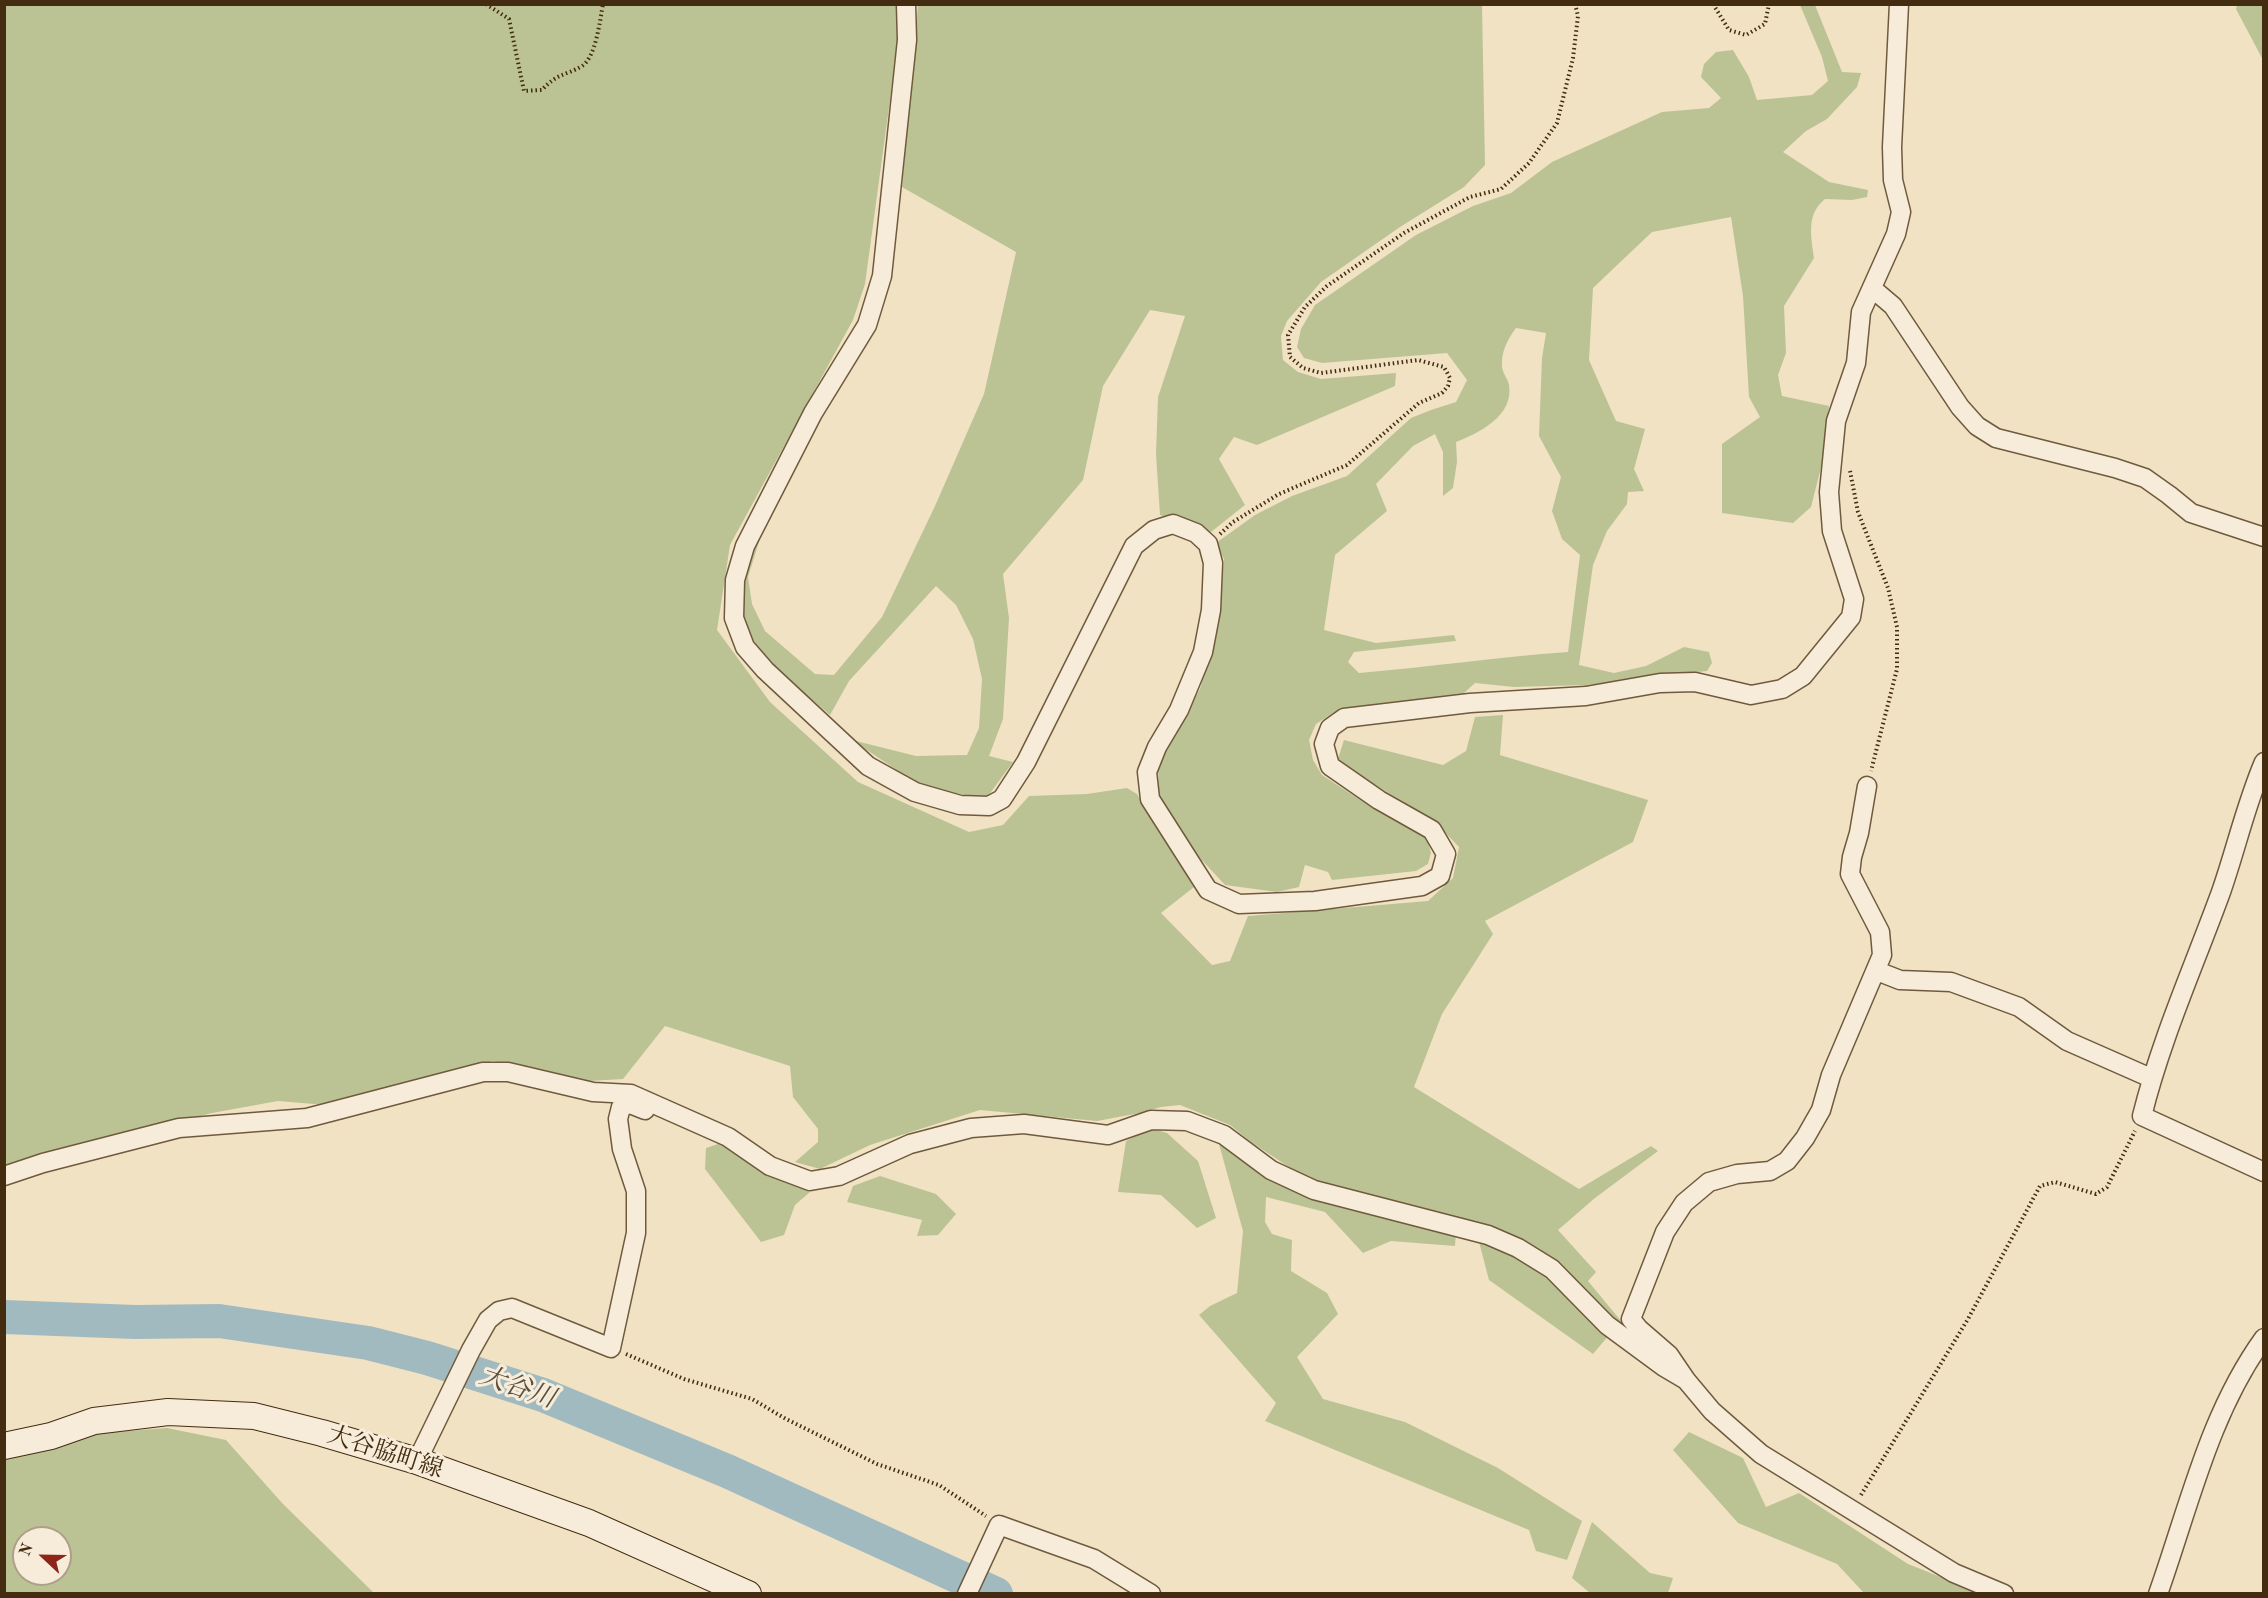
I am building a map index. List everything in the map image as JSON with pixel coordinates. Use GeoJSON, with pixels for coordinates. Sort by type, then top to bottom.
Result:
{"type":"FeatureCollection","features":[{"type":"Feature","properties":{"kind":"main road","name":"大谷脇町線"},"geometry":{"type":"LineString","coordinates":[[4,1446],[51,1436],[94,1421],[168,1412],[254,1416],[322,1432],[417,1461],[589,1524],[748,1593]]}},
{"type":"Feature","properties":{"kind":"street"},"geometry":{"type":"LineString","coordinates":[[906,4],[907,40],[882,276],[867,325],[813,413],[745,546],[735,580],[734,618],[745,646],[765,670],[868,766],[915,792],[960,805],[989,806],[1002,799],[1026,762],[1134,546],[1154,530],[1173,524],[1196,533],[1208,544],[1213,563],[1211,598],[1203,652],[1179,710],[1157,747],[1147,772],[1150,799],[1208,891],[1239,904],[1315,901],[1422,886],[1440,876],[1446,854],[1432,830],[1379,800],[1330,766],[1324,744],[1330,728],[1344,718],[1470,703],[1587,696],[1660,683],[1695,682],[1751,695],[1782,689],[1803,676],[1851,617],[1854,599],[1832,531],[1829,492],[1833,439],[1836,422],[1856,363],[1861,312],[1896,234],[1901,212],[1893,180],[1892,147],[1899,4]]}},
{"type":"Feature","properties":{"kind":"street"},"geometry":{"type":"LineString","coordinates":[[1873,289],[1893,306],[1960,407],[1977,426],[1996,438],[2115,468],[2145,478],[2191,513],[2264,537]]}},
{"type":"Feature","properties":{"kind":"street"},"geometry":{"type":"LineString","coordinates":[[2264,762],[2254,785],[2221,890],[2151,1078],[2142,1116],[2264,1172]]}},
{"type":"Feature","properties":{"kind":"street"},"geometry":{"type":"LineString","coordinates":[[1867,786],[1850,874],[1880,932],[1882,955],[1831,1075],[1821,1110],[1805,1138],[1786,1161],[1770,1171],[1737,1174],[1708,1182],[1684,1203],[1665,1232],[1631,1319],[1670,1355],[1686,1380],[1712,1412],[1761,1454],[1954,1573],[2004,1593]]}},
{"type":"Feature","properties":{"kind":"street"},"geometry":{"type":"LineString","coordinates":[[1877,971],[1900,980],[1951,982],[2019,1006],[2067,1041],[2151,1078]]}},
{"type":"Feature","properties":{"kind":"street"},"geometry":{"type":"LineString","coordinates":[[4,1176],[43,1163],[179,1128],[307,1118],[483,1072],[508,1072],[593,1092],[631,1095],[728,1137],[770,1166],[810,1181],[839,1176],[910,1144],[970,1128],[1024,1124],[1108,1135],[1151,1120],[1187,1121],[1224,1135],[1271,1170],[1314,1190],[1488,1235],[1518,1248],[1552,1269],[1607,1325],[1664,1367],[1686,1380]]}},
{"type":"Feature","properties":{"kind":"street"},"geometry":{"type":"LineString","coordinates":[[417,1461],[471,1350],[488,1320],[498,1311],[512,1308],[611,1348],[636,1233],[636,1191],[622,1149],[618,1119],[621,1107],[630,1104],[657,1114],[672,1111]]}},
{"type":"Feature","properties":{"kind":"street"},"geometry":{"type":"LineString","coordinates":[[2158,1593],[2201,1463],[2226,1401],[2250,1357],[2264,1338]]}},
{"type":"Feature","properties":{"kind":"street"},"geometry":{"type":"LineString","coordinates":[[967,1593],[999,1525],[1094,1559],[1151,1593]]}},
{"type":"Feature","properties":{"kind":"path"},"geometry":{"type":"LineString","coordinates":[[486,4],[509,19],[524,92],[542,90],[551,79],[584,65],[595,44],[603,4]]}},
{"type":"Feature","properties":{"kind":"path"},"geometry":{"type":"LineString","coordinates":[[1208,544],[1233,522],[1280,494],[1347,465],[1419,403],[1442,393],[1448,386],[1450,378],[1444,367],[1418,360],[1321,373],[1303,368],[1290,357],[1288,335],[1305,307],[1327,286],[1404,233],[1470,197],[1501,189],[1529,163],[1557,123],[1573,58],[1578,16],[1575,4]]}},
{"type":"Feature","properties":{"kind":"path"},"geometry":{"type":"LineString","coordinates":[[1713,4],[1729,30],[1746,34],[1765,24],[1769,4]]}},
{"type":"Feature","properties":{"kind":"path"},"geometry":{"type":"LineString","coordinates":[[1833,439],[1849,462],[1858,512],[1888,588],[1897,627],[1897,669],[1867,786]]}},
{"type":"Feature","properties":{"kind":"path"},"geometry":{"type":"LineString","coordinates":[[1851,1511],[1968,1319],[2040,1186],[2055,1182],[2096,1194],[2107,1187],[2142,1116]]}},
{"type":"Feature","properties":{"kind":"path"},"geometry":{"type":"LineString","coordinates":[[611,1348],[684,1379],[752,1399],[786,1419],[877,1464],[939,1485],[999,1525]]}},
{"type":"Feature","properties":{"kind":"green space"},"geometry":{"type":"Polygon","coordinates":[[[5,5],[898,5],[898,41],[865,284],[853,320],[730,545],[717,630],[770,702],[858,782],[969,832],[1003,825],[1029,796],[1087,794],[1127,788],[1137,794],[1194,887],[1161,913],[1212,965],[1230,961],[1248,916],[1428,901],[1453,878],[1459,847],[1432,819],[1337,762],[1344,740],[1443,765],[1466,751],[1475,717],[1503,715],[1500,755],[1648,800],[1633,842],[1485,921],[1493,934],[1442,1014],[1414,1087],[1579,1189],[1651,1146],[1658,1151],[1595,1198],[1558,1230],[1596,1272],[1588,1281],[1621,1321],[1593,1354],[1489,1280],[1474,1223],[1304,1177],[1251,1142],[1230,1125],[1180,1105],[1097,1121],[980,1110],[870,1145],[820,1169],[795,1162],[818,1142],[818,1129],[793,1097],[790,1066],[665,1026],[623,1079],[589,1081],[493,1061],[326,1105],[278,1101],[212,1113],[5,1165],[5,5]]]}},
{"type":"Feature","properties":{"kind":"green space"},"geometry":{"type":"Polygon","coordinates":[[[918,5],[1482,5],[1485,165],[1464,187],[1400,227],[1321,282],[1287,321],[1281,336],[1283,360],[1298,372],[1321,379],[1396,373],[1395,386],[1257,445],[1234,437],[1219,459],[1245,505],[1211,532],[1160,515],[1156,454],[1158,397],[1185,316],[1150,310],[1103,386],[1083,480],[1003,574],[1009,618],[1003,719],[989,756],[1013,762],[988,796],[971,796],[922,787],[852,740],[916,756],[967,755],[979,728],[982,679],[973,639],[956,605],[936,586],[849,681],[830,715],[792,683],[766,657],[747,630],[741,610],[751,554],[762,532],[748,577],[752,604],[765,631],[815,674],[834,675],[882,617],[935,506],[984,394],[1016,252],[902,187],[918,5]]]}},
{"type":"Feature","properties":{"kind":"green space"},"geometry":{"type":"Polygon","coordinates":[[[1800,5],[1815,5],[1842,72],[1861,73],[1857,87],[1827,119],[1806,131],[1783,152],[1829,182],[1868,190],[1867,197],[1852,200],[1825,199],[1819,205],[1812,218],[1811,226],[1814,258],[1784,306],[1786,353],[1778,375],[1782,396],[1829,406],[1825,452],[1811,507],[1793,523],[1722,513],[1722,444],[1760,417],[1749,397],[1743,296],[1731,217],[1652,232],[1593,288],[1589,360],[1616,421],[1645,429],[1634,469],[1644,491],[1628,492],[1627,504],[1607,531],[1593,565],[1579,665],[1614,673],[1646,666],[1684,647],[1709,652],[1712,663],[1707,671],[1587,685],[1514,687],[1475,683],[1463,694],[1333,713],[1316,724],[1309,740],[1313,760],[1322,775],[1374,809],[1426,835],[1431,853],[1428,864],[1416,871],[1332,880],[1328,872],[1305,865],[1299,887],[1277,892],[1225,885],[1200,858],[1159,795],[1158,768],[1169,741],[1200,689],[1212,648],[1220,606],[1224,559],[1216,543],[1255,515],[1292,496],[1347,476],[1411,418],[1456,402],[1467,380],[1447,353],[1322,363],[1304,358],[1297,347],[1301,329],[1315,305],[1416,235],[1473,206],[1511,193],[1552,162],[1662,112],[1709,108],[1721,98],[1701,77],[1704,64],[1716,52],[1733,50],[1749,77],[1757,100],[1812,95],[1828,81],[1822,57],[1800,5]],[[1516,328],[1510,337],[1505,346],[1502,362],[1509,385],[1506,406],[1493,422],[1475,434],[1456,442],[1457,462],[1453,488],[1443,496],[1443,452],[1435,434],[1413,446],[1376,484],[1387,511],[1335,555],[1324,630],[1376,643],[1454,635],[1456,641],[1354,652],[1348,662],[1359,673],[1568,652],[1580,555],[1562,539],[1552,511],[1561,477],[1539,436],[1542,358],[1546,333],[1516,328]]]}},
{"type":"Feature","properties":{"kind":"green space"},"geometry":{"type":"Polygon","coordinates":[[[2237,5],[2263,5],[2263,60],[2236,9],[2237,5]]]}},
{"type":"Feature","properties":{"kind":"green space"},"geometry":{"type":"Polygon","coordinates":[[[1150,1128],[1167,1133],[1198,1161],[1216,1218],[1197,1228],[1161,1195],[1118,1192],[1126,1141],[1150,1128]]]}},
{"type":"Feature","properties":{"kind":"green space"},"geometry":{"type":"Polygon","coordinates":[[[724,1142],[770,1174],[810,1192],[795,1205],[784,1235],[761,1242],[705,1169],[706,1148],[724,1142]]]}},
{"type":"Feature","properties":{"kind":"green space"},"geometry":{"type":"Polygon","coordinates":[[[1219,1144],[1264,1175],[1456,1232],[1455,1246],[1391,1241],[1363,1253],[1325,1212],[1266,1197],[1265,1222],[1272,1234],[1292,1240],[1291,1271],[1327,1293],[1338,1314],[1297,1357],[1323,1399],[1405,1422],[1498,1468],[1582,1521],[1567,1560],[1536,1551],[1529,1530],[1265,1421],[1276,1403],[1199,1315],[1210,1306],[1237,1293],[1243,1231],[1219,1144]]]}},
{"type":"Feature","properties":{"kind":"green space"},"geometry":{"type":"Polygon","coordinates":[[[880,1176],[936,1194],[956,1214],[938,1235],[917,1236],[922,1220],[847,1202],[853,1186],[880,1176]]]}},
{"type":"Feature","properties":{"kind":"green space"},"geometry":{"type":"Polygon","coordinates":[[[167,1428],[226,1440],[283,1504],[374,1593],[5,1594],[5,1451],[100,1433],[167,1428]]]}},
{"type":"Feature","properties":{"kind":"green space"},"geometry":{"type":"Polygon","coordinates":[[[1689,1432],[1743,1458],[1766,1507],[1799,1493],[1908,1564],[1981,1593],[1864,1593],[1837,1564],[1738,1523],[1673,1450],[1689,1432]]]}},
{"type":"Feature","properties":{"kind":"green space"},"geometry":{"type":"Polygon","coordinates":[[[1592,1522],[1650,1573],[1673,1578],[1668,1593],[1590,1593],[1572,1578],[1592,1522]]]}},
{"type":"Feature","properties":{"kind":"waterway","name":"大谷川"},"geometry":{"type":"LineString","coordinates":[[4,1317],[135,1322],[219,1321],[368,1343],[427,1358],[543,1395],[727,1471],[996,1594]]}}]}
